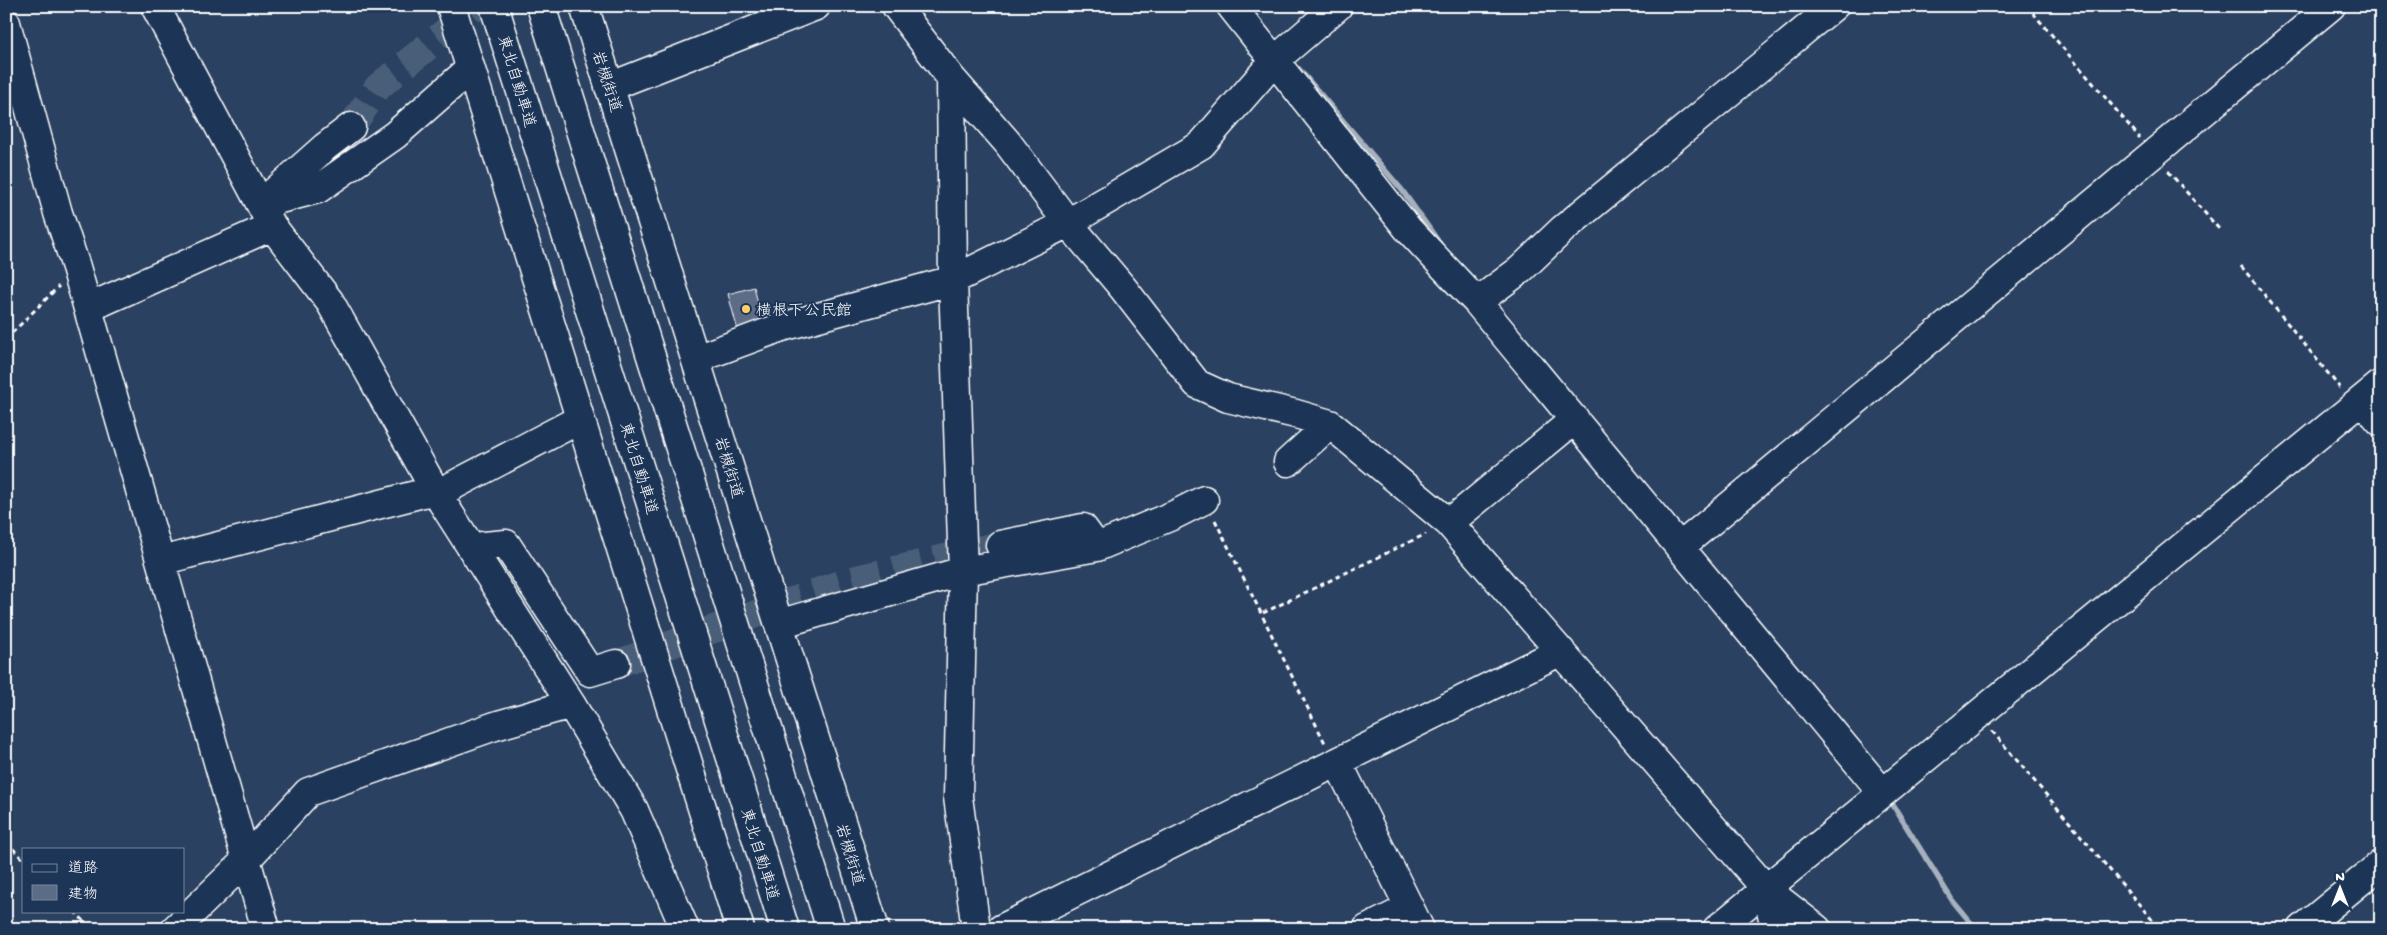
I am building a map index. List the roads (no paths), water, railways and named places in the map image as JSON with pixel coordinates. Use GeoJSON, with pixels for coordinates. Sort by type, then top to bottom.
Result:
{"type":"FeatureCollection","features":[{"type":"Feature","properties":{"kind":"main road"},"geometry":{"type":"LineString","coordinates":[[155,6],[267,215],[330,302],[437,494],[571,704],[634,810],[684,929]]}},
{"type":"Feature","properties":{"kind":"main road"},"geometry":{"type":"LineString","coordinates":[[451,6],[740,929]]}},
{"type":"Feature","properties":{"kind":"main road","name":"東北自動車道"},"geometry":{"type":"LineString","coordinates":[[494,6],[785,929]]}},
{"type":"Feature","properties":{"kind":"main road"},"geometry":{"type":"LineString","coordinates":[[541,6],[831,929]]}},
{"type":"Feature","properties":{"kind":"main road","name":"岩槻街道"},"geometry":{"type":"LineString","coordinates":[[584,6],[875,929]]}},
{"type":"Feature","properties":{"kind":"main road"},"geometry":{"type":"LineString","coordinates":[[609,87],[816,6]]}},
{"type":"Feature","properties":{"kind":"main road"},"geometry":{"type":"LineString","coordinates":[[896,6],[951,78],[1007,142],[1068,223],[1123,288],[1197,384],[1228,398],[1330,424],[1449,523],[1767,890],[1817,929]]}},
{"type":"Feature","properties":{"kind":"main road"},"geometry":{"type":"LineString","coordinates":[[1231,6],[1408,229],[1477,302],[1575,418],[1882,792]]}},
{"type":"Feature","properties":{"kind":"main road"},"geometry":{"type":"LineString","coordinates":[[696,359],[782,327],[953,280],[1068,223],[1201,145],[1275,60],[1338,6]]}},
{"type":"Feature","properties":{"kind":"main road"},"geometry":{"type":"LineString","coordinates":[[1477,302],[1520,270],[1562,229],[1834,6]]}},
{"type":"Feature","properties":{"kind":"main road"},"geometry":{"type":"LineString","coordinates":[[1680,547],[2331,6]]}},
{"type":"Feature","properties":{"kind":"main road"},"geometry":{"type":"LineString","coordinates":[[6,23],[58,214],[88,308],[266,929]]}},
{"type":"Feature","properties":{"kind":"main road"},"geometry":{"type":"LineString","coordinates":[[88,308],[318,189],[396,135],[470,69]]}},
{"type":"Feature","properties":{"kind":"main road"},"geometry":{"type":"LineString","coordinates":[[951,78],[953,280],[963,571],[958,797],[976,929]]}},
{"type":"Feature","properties":{"kind":"main road"},"geometry":{"type":"LineString","coordinates":[[267,215],[324,147],[351,126]]}},
{"type":"Feature","properties":{"kind":"main road"},"geometry":{"type":"LineString","coordinates":[[1717,929],[1767,890],[1882,792],[2366,396],[2381,422]]}},
{"type":"Feature","properties":{"kind":"main road"},"geometry":{"type":"LineString","coordinates":[[1449,523],[1575,418]]}},
{"type":"Feature","properties":{"kind":"main road"},"geometry":{"type":"LineString","coordinates":[[161,561],[427,492],[437,494],[580,419]]}},
{"type":"Feature","properties":{"kind":"main road"},"geometry":{"type":"LineString","coordinates":[[1288,462],[1330,424]]}},
{"type":"Feature","properties":{"kind":"main road"},"geometry":{"type":"LineString","coordinates":[[779,624],[963,571],[1097,547],[1174,515],[1204,500]]}},
{"type":"Feature","properties":{"kind":"main road"},"geometry":{"type":"LineString","coordinates":[[1000,545],[1083,528],[1097,547]]}},
{"type":"Feature","properties":{"kind":"main road"},"geometry":{"type":"LineString","coordinates":[[472,547],[506,544],[590,672],[616,664]]}},
{"type":"Feature","properties":{"kind":"main road"},"geometry":{"type":"LineString","coordinates":[[1001,929],[1337,764],[1561,651]]}},
{"type":"Feature","properties":{"kind":"main road"},"geometry":{"type":"LineString","coordinates":[[175,929],[246,860],[308,792],[494,726],[571,704]]}},
{"type":"Feature","properties":{"kind":"main road"},"geometry":{"type":"LineString","coordinates":[[1337,764],[1415,918],[1367,929]]}},
{"type":"Feature","properties":{"kind":"main road"},"geometry":{"type":"LineString","coordinates":[[2302,929],[2381,864]]}},
{"type":"Feature","properties":{"kind":"main road"},"geometry":{"type":"LineString","coordinates":[[1767,890],[1775,929]]}},
{"type":"Feature","properties":{"kind":"waterway"},"geometry":{"type":"LineString","coordinates":[[1299,69],[1402,190],[1441,245]]}},
{"type":"Feature","properties":{"kind":"waterway"},"geometry":{"type":"LineString","coordinates":[[1888,797],[1952,900],[1976,929]]}},
{"type":"Feature","properties":{"kind":"tunnel"},"geometry":{"type":"LineString","coordinates":[[351,127],[378,87],[477,6]]}},
{"type":"Feature","properties":{"kind":"tunnel"},"geometry":{"type":"LineString","coordinates":[[616,664],[848,581],[1000,545]]}},
{"type":"Feature","properties":{"kind":"place","name":"横根下公民館"},"geometry":{"type":"Point","coordinates":[746,309]}}]}
